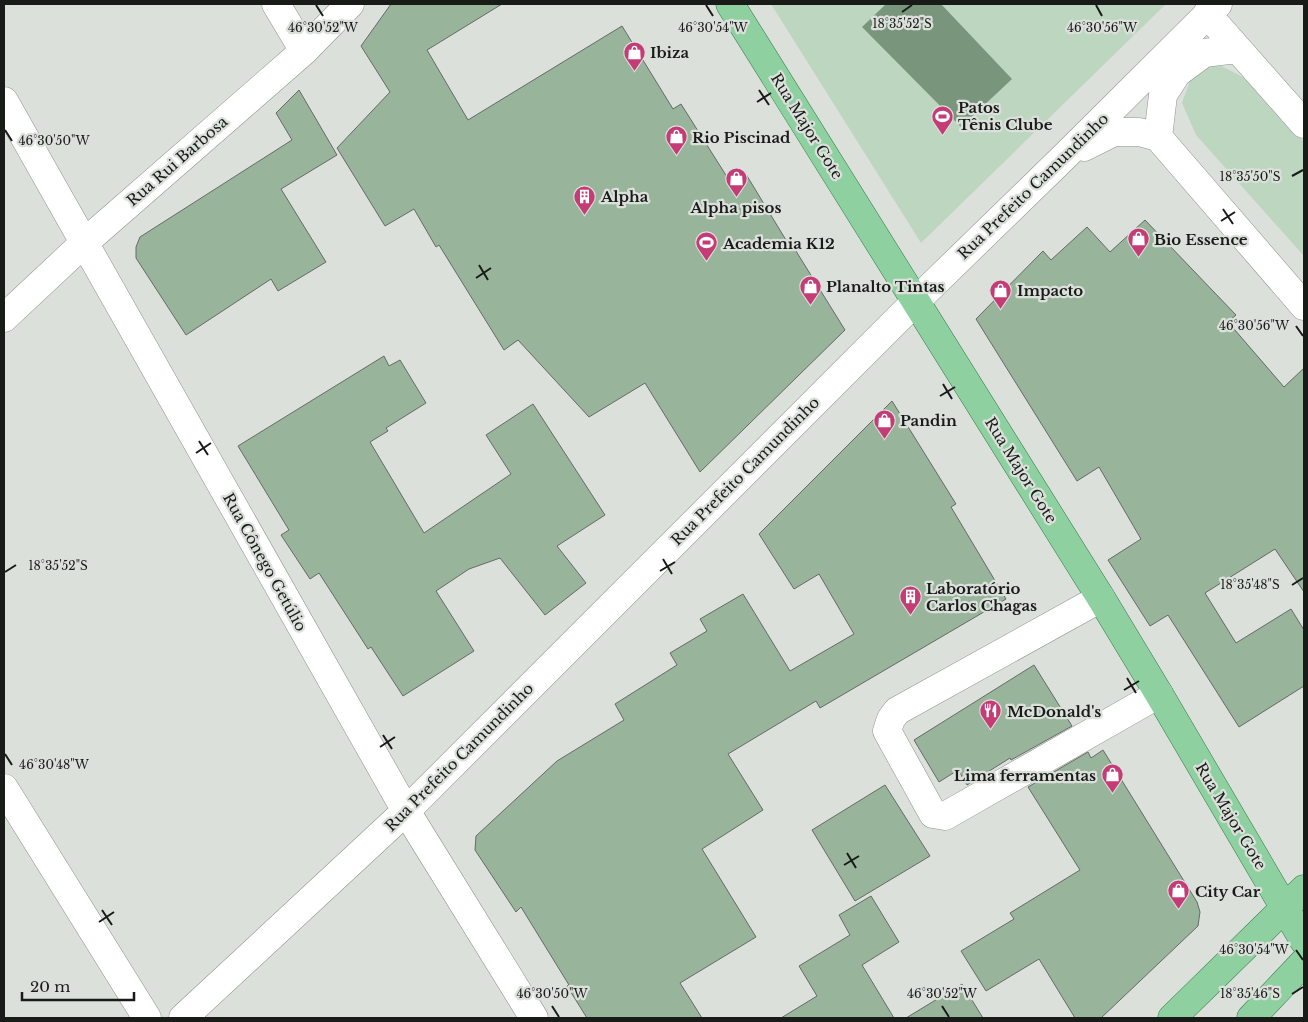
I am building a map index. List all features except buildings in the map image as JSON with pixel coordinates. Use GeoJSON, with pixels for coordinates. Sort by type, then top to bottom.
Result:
{"type":"FeatureCollection","features":[{"type":"Feature","properties":{"kind":"main road","name":"Rua Major Gote"},"geometry":{"type":"LineString","coordinates":[[730,4],[916,300],[1159,694],[1295,898],[1304,941]]}},
{"type":"Feature","properties":{"kind":"main road"},"geometry":{"type":"LineString","coordinates":[[1172,1018],[1295,898]]}},
{"type":"Feature","properties":{"kind":"main road"},"geometry":{"type":"LineString","coordinates":[[1251,1018],[1304,962]]}},
{"type":"Feature","properties":{"kind":"street"},"geometry":{"type":"LineString","coordinates":[[276,4],[304,51]]}},
{"type":"Feature","properties":{"kind":"street","name":"Rua Rui Barbosa"},"geometry":{"type":"LineString","coordinates":[[4,318],[84,243],[304,51],[350,4]]}},
{"type":"Feature","properties":{"kind":"street"},"geometry":{"type":"LineString","coordinates":[[1213,9],[1237,49],[1304,124]]}},
{"type":"Feature","properties":{"kind":"street","name":"Rua Prefeito Camundinho"},"geometry":{"type":"LineString","coordinates":[[183,1018],[406,811],[916,300],[1213,9]]}},
{"type":"Feature","properties":{"kind":"street"},"geometry":{"type":"LineString","coordinates":[[1158,137],[1163,95],[1177,73],[1204,53],[1237,49]]}},
{"type":"Feature","properties":{"kind":"street","name":"Rua Cônego Getúlio"},"geometry":{"type":"LineString","coordinates":[[4,101],[406,811],[534,1018]]}},
{"type":"Feature","properties":{"kind":"street"},"geometry":{"type":"LineString","coordinates":[[1066,155],[1114,132],[1139,132],[1158,137],[1304,306]]}},
{"type":"Feature","properties":{"kind":"street"},"geometry":{"type":"LineString","coordinates":[[1100,598],[897,711],[887,731],[933,814],[945,816],[1159,694]]}},
{"type":"Feature","properties":{"kind":"street"},"geometry":{"type":"LineString","coordinates":[[4,788],[147,1018]]}},
{"type":"Feature","properties":{"kind":"shaded area","name":"Patos Tênis Clube"},"geometry":{"type":"Polygon","coordinates":[[[771,4],[1166,4],[921,243],[771,4]]]}},
{"type":"Feature","properties":{"kind":"shaded area"},"geometry":{"type":"Polygon","coordinates":[[[886,4],[941,4],[1012,79],[961,127],[862,27],[886,4]]]}},
{"type":"Feature","properties":{"kind":"shaded area"},"geometry":{"type":"Polygon","coordinates":[[[1215,63],[1247,79],[1304,142],[1304,256],[1196,135],[1182,103],[1191,78],[1215,63]]]}},
{"type":"Feature","properties":{"kind":"place","name":"Ibiza"},"geometry":{"type":"Point","coordinates":[634,71]}},
{"type":"Feature","properties":{"kind":"place","name":"Patos Tênis Clube"},"geometry":{"type":"Point","coordinates":[942,135]}},
{"type":"Feature","properties":{"kind":"place","name":"Rio Piscinad"},"geometry":{"type":"Point","coordinates":[676,156]}},
{"type":"Feature","properties":{"kind":"place","name":"Alpha pisos"},"geometry":{"type":"Point","coordinates":[736,197]}},
{"type":"Feature","properties":{"kind":"place","name":"Alpha"},"geometry":{"type":"Point","coordinates":[585,215]}},
{"type":"Feature","properties":{"kind":"place","name":"Bio Essence"},"geometry":{"type":"Point","coordinates":[1138,258]}},
{"type":"Feature","properties":{"kind":"place","name":"Academia K12"},"geometry":{"type":"Point","coordinates":[707,262]}},
{"type":"Feature","properties":{"kind":"place","name":"Planalto Tintas"},"geometry":{"type":"Point","coordinates":[810,305]}},
{"type":"Feature","properties":{"kind":"place","name":"Impacto"},"geometry":{"type":"Point","coordinates":[1001,309]}},
{"type":"Feature","properties":{"kind":"place","name":"Pandin"},"geometry":{"type":"Point","coordinates":[884,439]}},
{"type":"Feature","properties":{"kind":"place","name":"Laboratório Carlos Chagas"},"geometry":{"type":"Point","coordinates":[910,616]}},
{"type":"Feature","properties":{"kind":"place","name":"McDonald's"},"geometry":{"type":"Point","coordinates":[991,730]}},
{"type":"Feature","properties":{"kind":"place","name":"Lima ferramentas"},"geometry":{"type":"Point","coordinates":[1112,794]}},
{"type":"Feature","properties":{"kind":"place","name":"City Car"},"geometry":{"type":"Point","coordinates":[1179,910]}}]}
